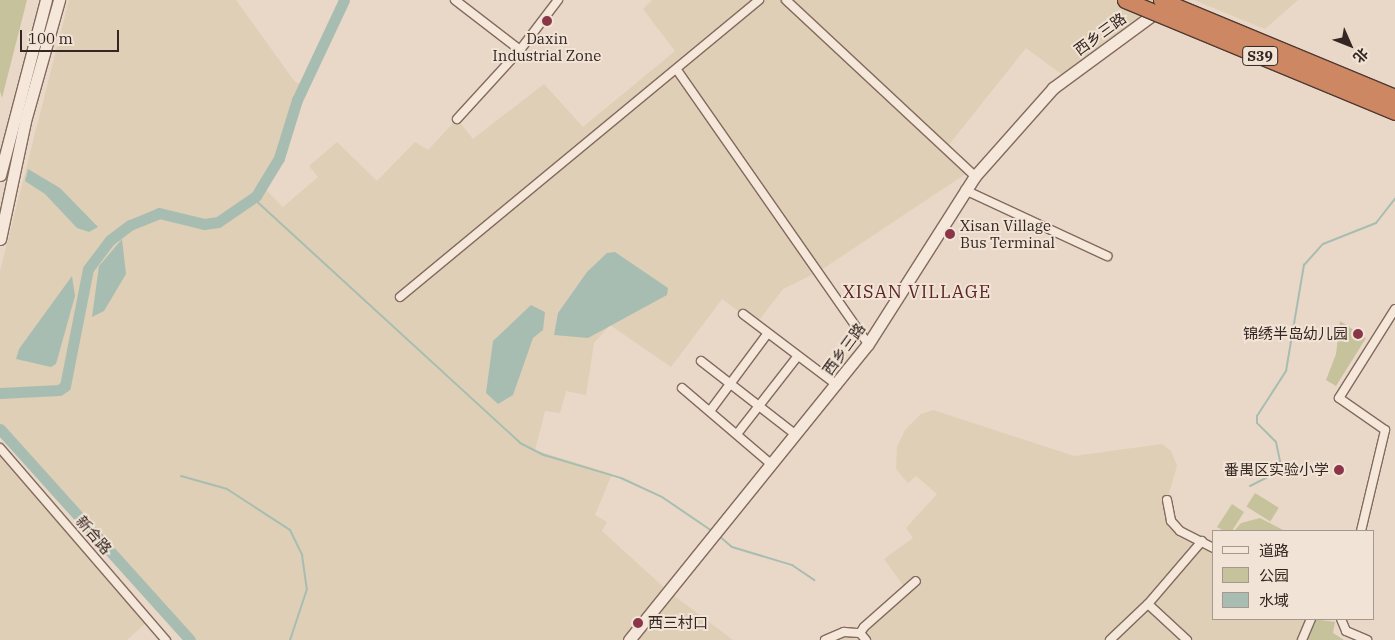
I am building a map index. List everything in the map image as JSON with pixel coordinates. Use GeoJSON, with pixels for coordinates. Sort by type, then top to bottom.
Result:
{"type":"FeatureCollection","features":[{"type":"Feature","properties":{"kind":"highway","name":"S39"},"geometry":{"type":"LineString","coordinates":[[1125,0],[1395,112]]}},
{"type":"Feature","properties":{"kind":"highway","name":"S39"},"geometry":{"type":"LineString","coordinates":[[1161,0],[1395,97]]}},
{"type":"Feature","properties":{"kind":"street"},"geometry":{"type":"LineString","coordinates":[[0,175],[46,0]]}},
{"type":"Feature","properties":{"kind":"street"},"geometry":{"type":"LineString","coordinates":[[0,239],[25,121],[59,0]]}},
{"type":"Feature","properties":{"kind":"street"},"geometry":{"type":"LineString","coordinates":[[455,0],[520,50]]}},
{"type":"Feature","properties":{"kind":"street"},"geometry":{"type":"LineString","coordinates":[[457,119],[520,50],[558,0]]}},
{"type":"Feature","properties":{"kind":"street"},"geometry":{"type":"LineString","coordinates":[[400,296],[677,70],[759,0]]}},
{"type":"Feature","properties":{"kind":"street"},"geometry":{"type":"LineString","coordinates":[[786,0],[974,176]]}},
{"type":"Feature","properties":{"kind":"street","name":"西乡三路"},"geometry":{"type":"LineString","coordinates":[[628,640],[706,538],[726,518],[796,435],[868,344],[943,230],[974,176],[1053,88],[1173,0]]}},
{"type":"Feature","properties":{"kind":"street"},"geometry":{"type":"LineString","coordinates":[[677,70],[868,344]]}},
{"type":"Feature","properties":{"kind":"street"},"geometry":{"type":"LineString","coordinates":[[965,190],[1107,256]]}},
{"type":"Feature","properties":{"kind":"street"},"geometry":{"type":"LineString","coordinates":[[1361,530],[1385,430],[1339,398],[1395,309]]}},
{"type":"Feature","properties":{"kind":"street"},"geometry":{"type":"LineString","coordinates":[[744,314],[797,357],[837,384]]}},
{"type":"Feature","properties":{"kind":"street"},"geometry":{"type":"LineString","coordinates":[[710,411],[768,333]]}},
{"type":"Feature","properties":{"kind":"street"},"geometry":{"type":"LineString","coordinates":[[737,434],[797,357]]}},
{"type":"Feature","properties":{"kind":"street"},"geometry":{"type":"LineString","coordinates":[[701,361],[760,405],[796,435]]}},
{"type":"Feature","properties":{"kind":"street"},"geometry":{"type":"LineString","coordinates":[[682,388],[771,464]]}},
{"type":"Feature","properties":{"kind":"street","name":"新合路"},"geometry":{"type":"LineString","coordinates":[[0,448],[166,640]]}},
{"type":"Feature","properties":{"kind":"street"},"geometry":{"type":"LineString","coordinates":[[1167,500],[1171,521],[1212,547]]}},
{"type":"Feature","properties":{"kind":"street"},"geometry":{"type":"LineString","coordinates":[[1110,640],[1148,604],[1202,541]]}},
{"type":"Feature","properties":{"kind":"street"},"geometry":{"type":"LineString","coordinates":[[860,634],[916,581]]}},
{"type":"Feature","properties":{"kind":"street"},"geometry":{"type":"LineString","coordinates":[[1148,604],[1187,640]]}},
{"type":"Feature","properties":{"kind":"street"},"geometry":{"type":"LineString","coordinates":[[1302,640],[1312,620]]}},
{"type":"Feature","properties":{"kind":"street"},"geometry":{"type":"LineString","coordinates":[[1341,620],[1346,631],[1367,640]]}},
{"type":"Feature","properties":{"kind":"street"},"geometry":{"type":"LineString","coordinates":[[826,640],[844,632],[860,634],[866,640]]}},
{"type":"Feature","properties":{"kind":"shaded area"},"geometry":{"type":"Polygon","coordinates":[[[69,0],[236,0],[295,82],[303,85],[279,158],[263,187],[283,207],[318,177],[309,166],[337,142],[377,181],[415,142],[428,150],[457,119],[473,139],[544,84],[583,127],[675,51],[643,9],[652,0],[1173,0],[1072,82],[1026,48],[948,146],[973,169],[818,272],[783,289],[756,324],[722,299],[671,367],[610,325],[594,343],[586,395],[566,391],[560,413],[545,411],[535,450],[612,474],[595,515],[607,522],[602,531],[669,592],[733,640],[192,640],[0,429],[0,394],[34,392],[0,393],[0,271],[69,0]]]}},
{"type":"Feature","properties":{"kind":"shaded area"},"geometry":{"type":"Polygon","coordinates":[[[1194,0],[1298,0],[1265,29],[1194,0]]]}},
{"type":"Feature","properties":{"kind":"shaded area"},"geometry":{"type":"Polygon","coordinates":[[[933,410],[1074,456],[1162,444],[1171,451],[1177,466],[1167,500],[1171,521],[1212,547],[1212,620],[1314,620],[1305,640],[825,640],[860,633],[905,588],[884,559],[913,538],[906,528],[937,494],[916,476],[908,483],[896,469],[897,447],[905,430],[921,414],[933,410]]]}},
{"type":"Feature","properties":{"kind":"shaded area"},"geometry":{"type":"Polygon","coordinates":[[[0,448],[149,620],[127,640],[0,640],[0,448]]]}},
{"type":"Feature","properties":{"kind":"green space"},"geometry":{"type":"Polygon","coordinates":[[[0,0],[27,0],[2,98],[0,91],[0,0]]]}},
{"type":"Feature","properties":{"kind":"green space"},"geometry":{"type":"Polygon","coordinates":[[[1340,321],[1366,338],[1336,386],[1326,380],[1336,354],[1340,321]]]}},
{"type":"Feature","properties":{"kind":"green space"},"geometry":{"type":"Polygon","coordinates":[[[1255,493],[1279,508],[1270,521],[1247,507],[1255,493]]]}},
{"type":"Feature","properties":{"kind":"green space"},"geometry":{"type":"Polygon","coordinates":[[[1232,504],[1244,512],[1233,530],[1222,530],[1217,527],[1232,504]]]}},
{"type":"Feature","properties":{"kind":"green space"},"geometry":{"type":"Polygon","coordinates":[[[1260,518],[1283,530],[1235,530],[1241,523],[1260,518]]]}},
{"type":"Feature","properties":{"kind":"green space"},"geometry":{"type":"Polygon","coordinates":[[[1314,620],[1321,620],[1335,622],[1333,633],[1344,640],[1305,640],[1314,620]]]}},
{"type":"Feature","properties":{"kind":"water"},"geometry":{"type":"Polygon","coordinates":[[[28,169],[60,188],[98,227],[89,232],[77,228],[45,194],[25,181],[28,169]]]}},
{"type":"Feature","properties":{"kind":"water"},"geometry":{"type":"Polygon","coordinates":[[[122,239],[126,274],[104,311],[92,317],[99,266],[122,239]]]}},
{"type":"Feature","properties":{"kind":"water"},"geometry":{"type":"Polygon","coordinates":[[[615,252],[668,288],[667,295],[588,338],[554,335],[558,313],[587,272],[607,253],[615,252]]]}},
{"type":"Feature","properties":{"kind":"water"},"geometry":{"type":"Polygon","coordinates":[[[72,276],[75,296],[56,364],[51,367],[16,359],[19,349],[72,276]]]}},
{"type":"Feature","properties":{"kind":"water"},"geometry":{"type":"Polygon","coordinates":[[[531,305],[545,312],[543,330],[533,338],[513,395],[498,404],[486,393],[493,341],[531,305]]]}},
{"type":"Feature","properties":{"kind":"waterway"},"geometry":{"type":"LineString","coordinates":[[0,393],[59,390],[65,386],[88,269],[110,240],[130,225],[159,213],[204,224],[218,222],[256,196],[279,158],[297,100],[344,0]]}},
{"type":"Feature","properties":{"kind":"waterway"},"geometry":{"type":"LineString","coordinates":[[253,198],[520,443],[544,455],[621,478],[662,497],[712,531]]}},
{"type":"Feature","properties":{"kind":"waterway"},"geometry":{"type":"LineString","coordinates":[[1250,486],[1272,475],[1280,461],[1276,442],[1257,423],[1257,416],[1286,371],[1304,265],[1323,244],[1376,223],[1395,199]]}},
{"type":"Feature","properties":{"kind":"waterway"},"geometry":{"type":"LineString","coordinates":[[0,429],[190,640]]}},
{"type":"Feature","properties":{"kind":"waterway"},"geometry":{"type":"LineString","coordinates":[[181,476],[227,489],[290,530],[302,555],[307,589],[290,640]]}},
{"type":"Feature","properties":{"kind":"waterway"},"geometry":{"type":"LineString","coordinates":[[718,535],[732,547],[792,565],[814,580]]}},
{"type":"Feature","properties":{"kind":"place","name":"Daxin Industrial Zone"},"geometry":{"type":"Point","coordinates":[547,21]}},
{"type":"Feature","properties":{"kind":"place","name":"Xisan Village Bus Terminal"},"geometry":{"type":"Point","coordinates":[950,234]}},
{"type":"Feature","properties":{"kind":"place","name":"锦绣半岛幼儿园"},"geometry":{"type":"Point","coordinates":[1358,334]}},
{"type":"Feature","properties":{"kind":"place","name":"番禺区实验小学"},"geometry":{"type":"Point","coordinates":[1339,470]}},
{"type":"Feature","properties":{"kind":"place","name":"西三村口"},"geometry":{"type":"Point","coordinates":[638,623]}},
{"type":"Feature","properties":{"kind":"district","name":"XISAN VILLAGE"},"geometry":{"type":"Point","coordinates":[917,292]}}]}
